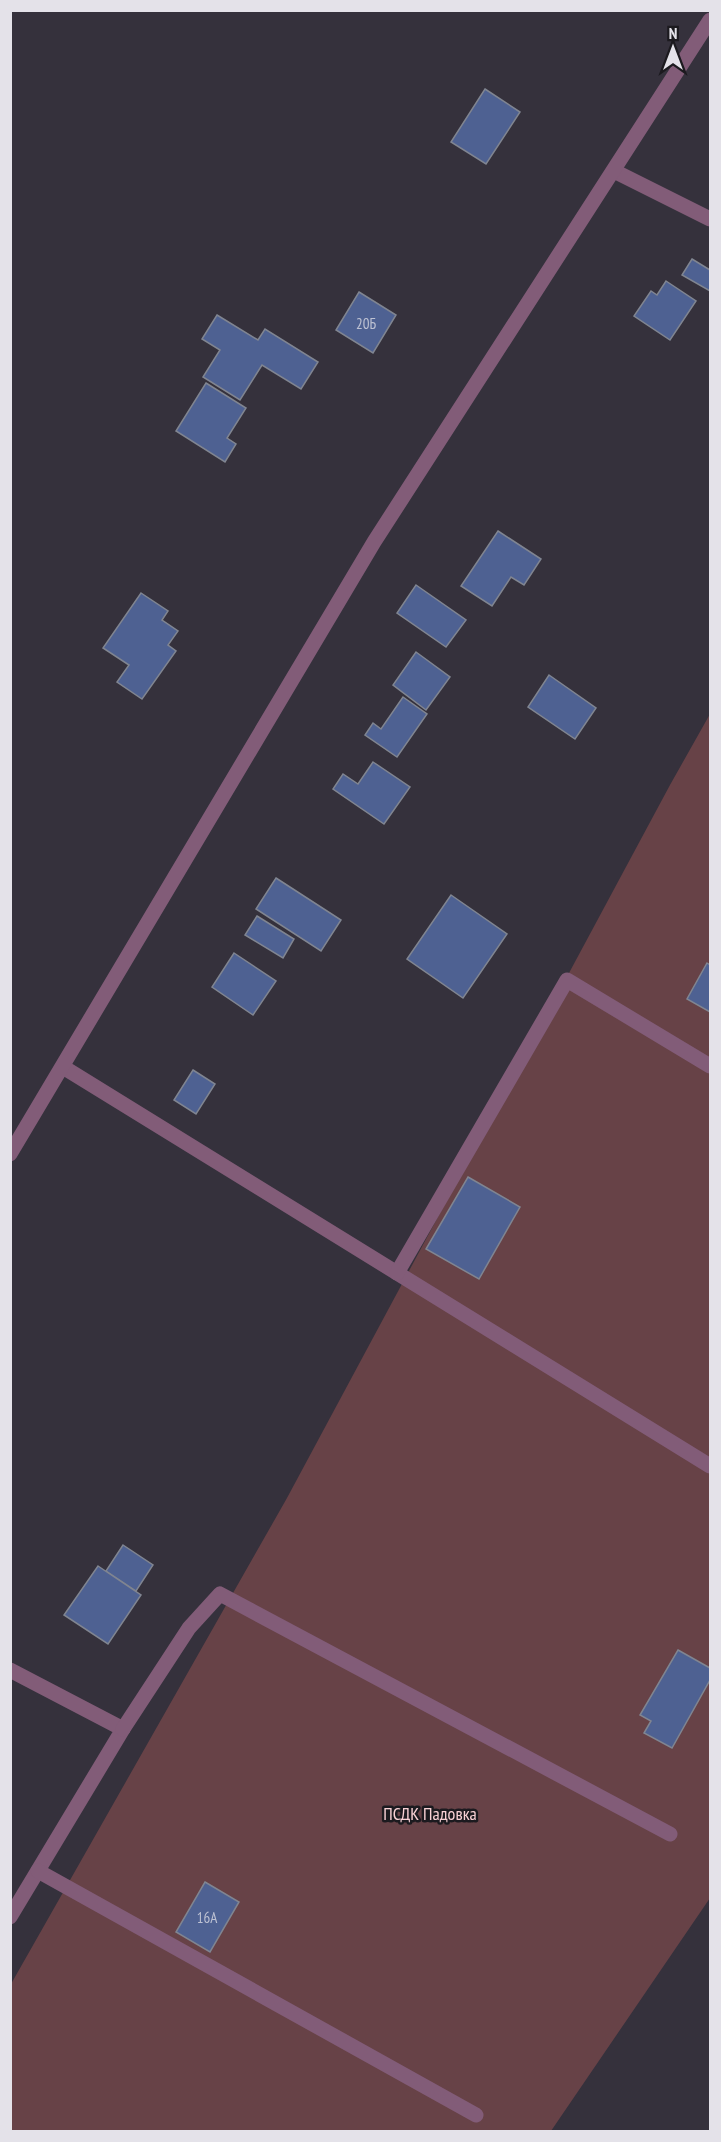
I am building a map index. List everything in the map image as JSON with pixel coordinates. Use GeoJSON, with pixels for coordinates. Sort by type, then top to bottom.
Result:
{"type":"FeatureCollection","features":[{"type":"Feature","properties":{"kind":"street"},"geometry":{"type":"LineString","coordinates":[[10,1154],[374,542],[711,20]]}},
{"type":"Feature","properties":{"kind":"street"},"geometry":{"type":"LineString","coordinates":[[614,171],[711,219]]}},
{"type":"Feature","properties":{"kind":"street"},"geometry":{"type":"LineString","coordinates":[[397,1273],[567,980],[711,1066]]}},
{"type":"Feature","properties":{"kind":"street"},"geometry":{"type":"LineString","coordinates":[[63,1067],[711,1466]]}},
{"type":"Feature","properties":{"kind":"street"},"geometry":{"type":"LineString","coordinates":[[10,1917],[123,1729],[189,1629],[220,1594],[670,1834]]}},
{"type":"Feature","properties":{"kind":"street"},"geometry":{"type":"LineString","coordinates":[[10,1670],[123,1729]]}},
{"type":"Feature","properties":{"kind":"street"},"geometry":{"type":"LineString","coordinates":[[38,1871],[476,2115]]}},
{"type":"Feature","properties":{"kind":"green space","name":"ПСДК Падовка"},"geometry":{"type":"Polygon","coordinates":[[[710,714],[710,1898],[551,2131],[11,2132],[11,1984],[287,1498],[710,714]]]}},
{"type":"Feature","properties":{"kind":"building"},"geometry":{"type":"Polygon","coordinates":[[[485,89],[520,112],[486,164],[451,142],[485,89]]]}},
{"type":"Feature","properties":{"kind":"building"},"geometry":{"type":"Polygon","coordinates":[[[692,259],[710,270],[710,291],[682,275],[692,259]]]}},
{"type":"Feature","properties":{"kind":"building"},"geometry":{"type":"Polygon","coordinates":[[[666,281],[696,301],[670,340],[634,316],[651,291],[657,295],[666,281]]]}},
{"type":"Feature","properties":{"kind":"building"},"geometry":{"type":"Polygon","coordinates":[[[359,292],[396,315],[373,353],[336,330],[359,292]]]}},
{"type":"Feature","properties":{"kind":"building"},"geometry":{"type":"Polygon","coordinates":[[[217,315],[258,340],[265,329],[318,362],[301,389],[262,365],[240,400],[203,377],[220,350],[202,339],[217,315]]]}},
{"type":"Feature","properties":{"kind":"building"},"geometry":{"type":"Polygon","coordinates":[[[206,383],[246,408],[227,438],[236,444],[225,462],[176,431],[206,383]]]}},
{"type":"Feature","properties":{"kind":"building"},"geometry":{"type":"Polygon","coordinates":[[[498,531],[541,559],[524,585],[511,577],[492,606],[461,586],[498,531]]]}},
{"type":"Feature","properties":{"kind":"building"},"geometry":{"type":"Polygon","coordinates":[[[416,585],[466,620],[446,647],[397,613],[416,585]]]}},
{"type":"Feature","properties":{"kind":"building"},"geometry":{"type":"Polygon","coordinates":[[[141,593],[168,611],[162,620],[178,631],[168,645],[176,651],[142,699],[117,682],[129,665],[103,648],[141,593]]]}},
{"type":"Feature","properties":{"kind":"building"},"geometry":{"type":"Polygon","coordinates":[[[416,652],[450,677],[426,710],[393,685],[416,652]]]}},
{"type":"Feature","properties":{"kind":"building"},"geometry":{"type":"Polygon","coordinates":[[[549,675],[596,708],[575,739],[528,707],[549,675]]]}},
{"type":"Feature","properties":{"kind":"building"},"geometry":{"type":"Polygon","coordinates":[[[403,697],[427,714],[397,757],[365,735],[373,723],[381,729],[403,697]]]}},
{"type":"Feature","properties":{"kind":"building"},"geometry":{"type":"Polygon","coordinates":[[[373,762],[410,787],[384,824],[333,789],[343,774],[358,784],[373,762]]]}},
{"type":"Feature","properties":{"kind":"building"},"geometry":{"type":"Polygon","coordinates":[[[276,878],[341,920],[321,951],[256,909],[276,878]]]}},
{"type":"Feature","properties":{"kind":"building"},"geometry":{"type":"Polygon","coordinates":[[[451,895],[507,934],[463,998],[407,959],[451,895]]]}},
{"type":"Feature","properties":{"kind":"building"},"geometry":{"type":"Polygon","coordinates":[[[257,916],[294,939],[283,958],[245,935],[257,916]]]}},
{"type":"Feature","properties":{"kind":"building"},"geometry":{"type":"Polygon","coordinates":[[[234,953],[276,981],[253,1015],[212,987],[234,953]]]}},
{"type":"Feature","properties":{"kind":"building"},"geometry":{"type":"Polygon","coordinates":[[[707,963],[710,965],[710,1012],[687,999],[707,963]]]}},
{"type":"Feature","properties":{"kind":"building"},"geometry":{"type":"Polygon","coordinates":[[[193,1070],[215,1084],[196,1114],[174,1100],[193,1070]]]}},
{"type":"Feature","properties":{"kind":"building"},"geometry":{"type":"Polygon","coordinates":[[[468,1177],[520,1207],[479,1279],[426,1249],[468,1177]]]}},
{"type":"Feature","properties":{"kind":"building"},"geometry":{"type":"Polygon","coordinates":[[[123,1545],[153,1565],[136,1591],[106,1571],[123,1545]]]}},
{"type":"Feature","properties":{"kind":"building"},"geometry":{"type":"Polygon","coordinates":[[[98,1566],[141,1595],[108,1644],[64,1615],[98,1566]]]}},
{"type":"Feature","properties":{"kind":"building"},"geometry":{"type":"Polygon","coordinates":[[[678,1650],[710,1668],[710,1680],[672,1748],[644,1733],[651,1721],[640,1715],[678,1650]]]}},
{"type":"Feature","properties":{"kind":"building"},"geometry":{"type":"Polygon","coordinates":[[[205,1882],[239,1902],[210,1952],[176,1932],[205,1882]]]}}]}
